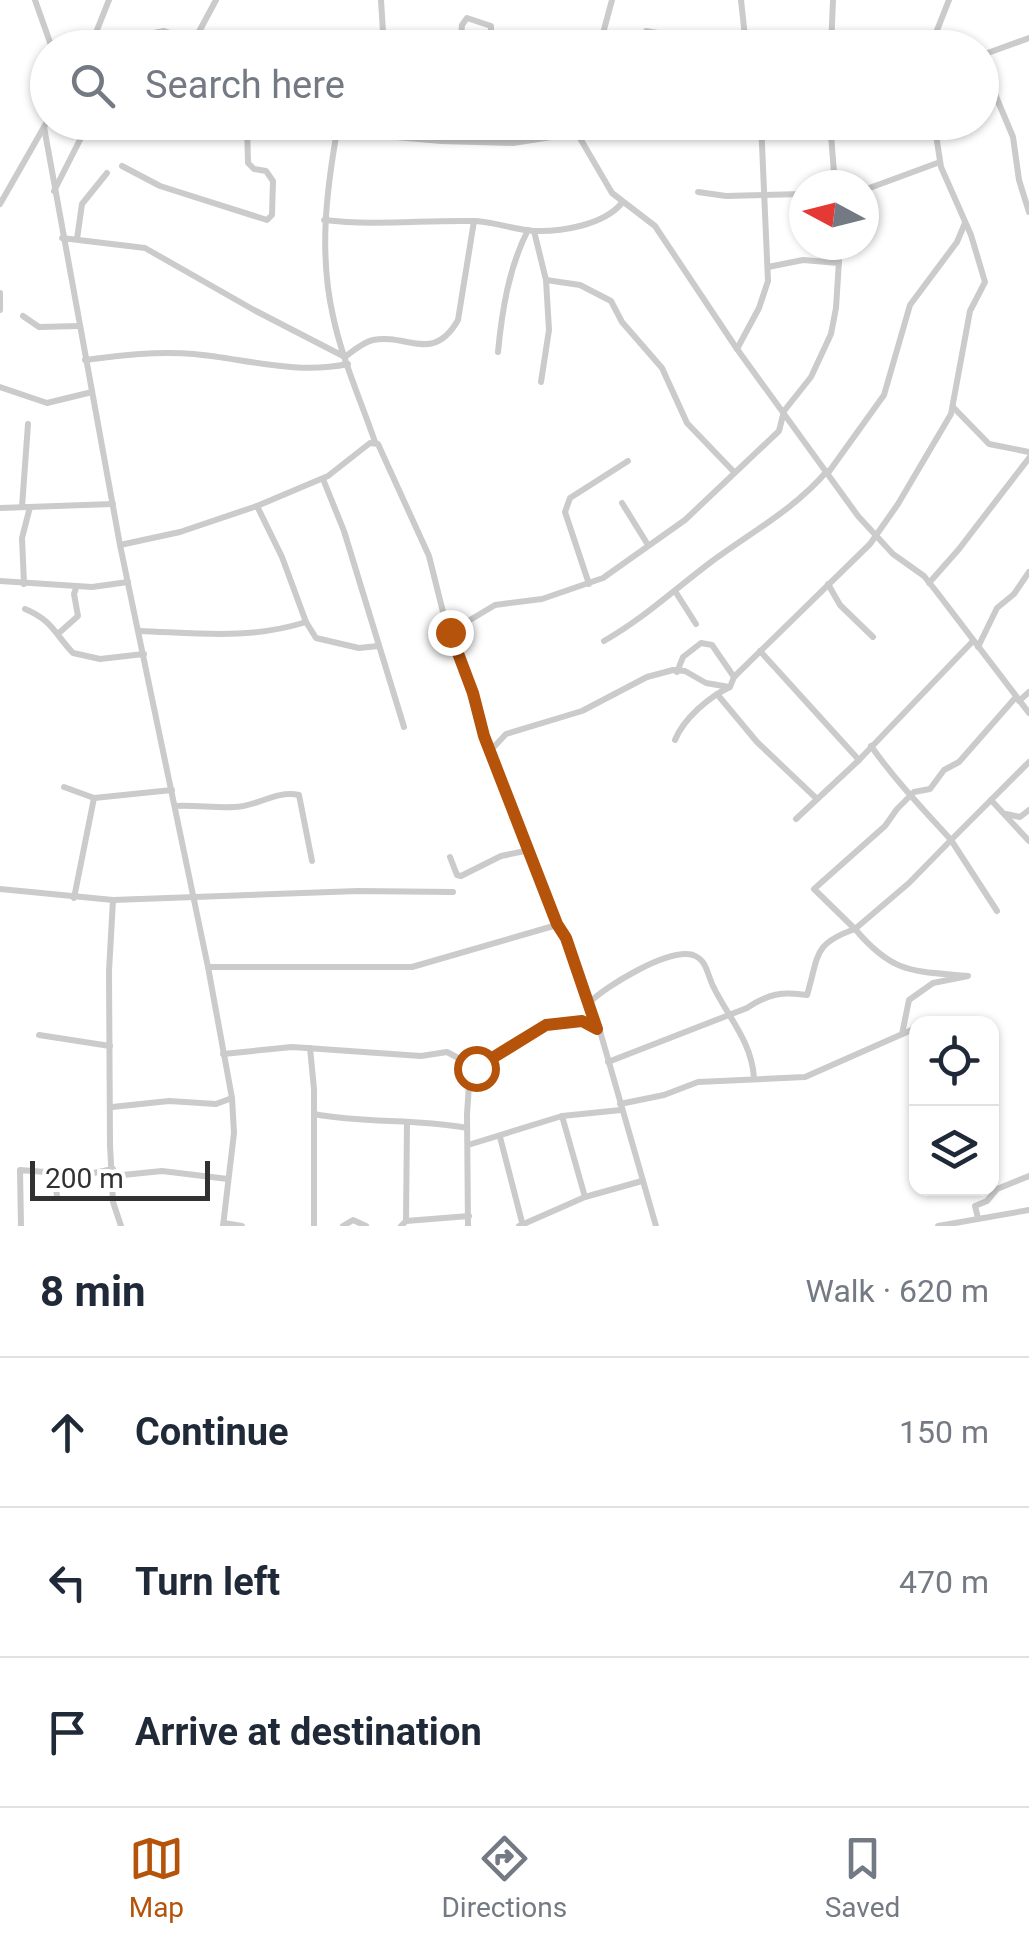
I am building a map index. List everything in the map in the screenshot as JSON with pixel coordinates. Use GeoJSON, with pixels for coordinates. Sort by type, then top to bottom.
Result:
{"type":"FeatureCollection","features":[{"type":"Feature","properties":{"kind":"street"},"geometry":{"type":"LineString","coordinates":[[35,0],[46,30]]}},
{"type":"Feature","properties":{"kind":"street"},"geometry":{"type":"LineString","coordinates":[[97,30],[109,0]]}},
{"type":"Feature","properties":{"kind":"street"},"geometry":{"type":"LineString","coordinates":[[200,30],[216,0]]}},
{"type":"Feature","properties":{"kind":"street"},"geometry":{"type":"LineString","coordinates":[[381,0],[383,30]]}},
{"type":"Feature","properties":{"kind":"street"},"geometry":{"type":"LineString","coordinates":[[604,30],[612,0]]}},
{"type":"Feature","properties":{"kind":"street"},"geometry":{"type":"LineString","coordinates":[[741,0],[744,30]]}},
{"type":"Feature","properties":{"kind":"street"},"geometry":{"type":"LineString","coordinates":[[831,30],[832,0]]}},
{"type":"Feature","properties":{"kind":"street"},"geometry":{"type":"LineString","coordinates":[[937,30],[948,0]]}},
{"type":"Feature","properties":{"kind":"street"},"geometry":{"type":"LineString","coordinates":[[462,30],[466,18],[491,26],[491,30]]}},
{"type":"Feature","properties":{"kind":"street"},"geometry":{"type":"LineString","coordinates":[[999,49],[1028,39],[1029,49]]}},
{"type":"Feature","properties":{"kind":"street"},"geometry":{"type":"LineString","coordinates":[[999,103],[1013,136],[1029,212]]}},
{"type":"Feature","properties":{"kind":"street"},"geometry":{"type":"LineString","coordinates":[[0,204],[37,140]]}},
{"type":"Feature","properties":{"kind":"street"},"geometry":{"type":"LineString","coordinates":[[48,140],[62,238],[120,546],[176,806],[232,1098],[234,1133],[223,1224],[242,1226]]}},
{"type":"Feature","properties":{"kind":"street"},"geometry":{"type":"LineString","coordinates":[[54,192],[81,140]]}},
{"type":"Feature","properties":{"kind":"street"},"geometry":{"type":"LineString","coordinates":[[122,166],[160,186],[267,220],[272,215],[273,180],[266,171],[254,170],[248,163],[248,140]]}},
{"type":"Feature","properties":{"kind":"street"},"geometry":{"type":"LineString","coordinates":[[336,140],[324,220],[330,300],[346,360],[374,442],[429,556],[450,632],[491,750],[557,924],[566,938],[608,1062],[656,1226]]}},
{"type":"Feature","properties":{"kind":"street"},"geometry":{"type":"LineString","coordinates":[[465,140],[523,140]]}},
{"type":"Feature","properties":{"kind":"street"},"geometry":{"type":"LineString","coordinates":[[583,140],[605,183],[622,204],[656,226],[737,349],[858,516],[929,583],[1029,713]]}},
{"type":"Feature","properties":{"kind":"street"},"geometry":{"type":"LineString","coordinates":[[737,349],[758,308],[768,266],[761,140]]}},
{"type":"Feature","properties":{"kind":"street"},"geometry":{"type":"LineString","coordinates":[[831,140],[834,170]]}},
{"type":"Feature","properties":{"kind":"street"},"geometry":{"type":"LineString","coordinates":[[674,740],[680,728],[716,694],[730,688],[734,677],[870,544],[945,428],[953,406],[970,311],[985,282],[984,270],[940,162],[937,140]]}},
{"type":"Feature","properties":{"kind":"street"},"geometry":{"type":"LineString","coordinates":[[879,184],[940,162]]}},
{"type":"Feature","properties":{"kind":"street"},"geometry":{"type":"LineString","coordinates":[[77,239],[82,204],[107,173]]}},
{"type":"Feature","properties":{"kind":"street"},"geometry":{"type":"LineString","coordinates":[[1020,182],[1029,179]]}},
{"type":"Feature","properties":{"kind":"street"},"geometry":{"type":"LineString","coordinates":[[698,192],[789,194]]}},
{"type":"Feature","properties":{"kind":"street"},"geometry":{"type":"LineString","coordinates":[[324,220],[378,225],[474,221],[531,230],[578,226],[611,214],[622,204]]}},
{"type":"Feature","properties":{"kind":"street"},"geometry":{"type":"LineString","coordinates":[[86,360],[148,352],[195,354],[309,370],[346,360],[375,340],[413,345],[437,342],[458,320],[474,221]]}},
{"type":"Feature","properties":{"kind":"street"},"geometry":{"type":"LineString","coordinates":[[604,642],[799,500],[828,472],[884,395],[910,305],[956,242],[965,222]]}},
{"type":"Feature","properties":{"kind":"street"},"geometry":{"type":"LineString","coordinates":[[531,230],[546,280],[549,330],[541,382]]}},
{"type":"Feature","properties":{"kind":"street"},"geometry":{"type":"LineString","coordinates":[[498,352],[503,309],[517,252],[531,230]]}},
{"type":"Feature","properties":{"kind":"street"},"geometry":{"type":"LineString","coordinates":[[62,238],[144,248],[346,360]]}},
{"type":"Feature","properties":{"kind":"street"},"geometry":{"type":"LineString","coordinates":[[768,266],[803,260],[839,263]]}},
{"type":"Feature","properties":{"kind":"street"},"geometry":{"type":"LineString","coordinates":[[450,632],[495,605],[542,599],[610,574],[685,520],[779,431],[784,411],[811,377],[830,334],[839,260]]}},
{"type":"Feature","properties":{"kind":"street"},"geometry":{"type":"LineString","coordinates":[[546,280],[580,285],[614,305],[622,322],[662,368],[687,423],[734,472]]}},
{"type":"Feature","properties":{"kind":"street"},"geometry":{"type":"LineString","coordinates":[[0,293],[0,310]]}},
{"type":"Feature","properties":{"kind":"street"},"geometry":{"type":"LineString","coordinates":[[23,316],[40,327],[79,326]]}},
{"type":"Feature","properties":{"kind":"street"},"geometry":{"type":"LineString","coordinates":[[0,387],[47,402],[92,392]]}},
{"type":"Feature","properties":{"kind":"street"},"geometry":{"type":"LineString","coordinates":[[929,583],[960,549],[1029,455],[989,444],[953,406]]}},
{"type":"Feature","properties":{"kind":"street"},"geometry":{"type":"LineString","coordinates":[[24,584],[22,538],[28,424]]}},
{"type":"Feature","properties":{"kind":"street"},"geometry":{"type":"LineString","coordinates":[[120,546],[180,532],[323,479],[374,442]]}},
{"type":"Feature","properties":{"kind":"street"},"geometry":{"type":"LineString","coordinates":[[589,584],[565,512],[576,494],[628,461]]}},
{"type":"Feature","properties":{"kind":"street"},"geometry":{"type":"LineString","coordinates":[[323,479],[344,531],[404,727]]}},
{"type":"Feature","properties":{"kind":"street"},"geometry":{"type":"LineString","coordinates":[[622,502],[648,544]]}},
{"type":"Feature","properties":{"kind":"street"},"geometry":{"type":"LineString","coordinates":[[0,508],[114,504]]}},
{"type":"Feature","properties":{"kind":"street"},"geometry":{"type":"LineString","coordinates":[[257,506],[316,638],[359,648],[378,646]]}},
{"type":"Feature","properties":{"kind":"street"},"geometry":{"type":"LineString","coordinates":[[796,819],[975,644],[997,608],[1018,590],[1029,572]]}},
{"type":"Feature","properties":{"kind":"street"},"geometry":{"type":"LineString","coordinates":[[0,581],[77,587],[128,582]]}},
{"type":"Feature","properties":{"kind":"street"},"geometry":{"type":"LineString","coordinates":[[828,584],[840,605],[873,637]]}},
{"type":"Feature","properties":{"kind":"street"},"geometry":{"type":"LineString","coordinates":[[60,632],[78,616],[74,594],[77,587]]}},
{"type":"Feature","properties":{"kind":"street"},"geometry":{"type":"LineString","coordinates":[[675,591],[696,624]]}},
{"type":"Feature","properties":{"kind":"street"},"geometry":{"type":"LineString","coordinates":[[25,609],[60,632],[69,650],[94,658],[144,654]]}},
{"type":"Feature","properties":{"kind":"street"},"geometry":{"type":"LineString","coordinates":[[139,632],[246,635],[272,633],[306,622]]}},
{"type":"Feature","properties":{"kind":"street"},"geometry":{"type":"LineString","coordinates":[[677,672],[683,657],[700,644],[712,646],[734,677]]}},
{"type":"Feature","properties":{"kind":"street"},"geometry":{"type":"LineString","coordinates":[[760,651],[859,760]]}},
{"type":"Feature","properties":{"kind":"street"},"geometry":{"type":"LineString","coordinates":[[491,750],[506,734],[582,711],[647,678],[684,670],[706,683],[730,688]]}},
{"type":"Feature","properties":{"kind":"street"},"geometry":{"type":"LineString","coordinates":[[902,1034],[910,1000],[933,983],[968,976],[892,966],[814,889],[886,826],[911,795],[933,786],[1029,692]]}},
{"type":"Feature","properties":{"kind":"street"},"geometry":{"type":"LineString","coordinates":[[716,694],[757,742],[817,799]]}},
{"type":"Feature","properties":{"kind":"street"},"geometry":{"type":"LineString","coordinates":[[871,746],[950,840],[997,910]]}},
{"type":"Feature","properties":{"kind":"street"},"geometry":{"type":"LineString","coordinates":[[608,1062],[747,1008],[766,994],[807,995],[815,958],[831,938],[855,929],[909,883],[1029,762]]}},
{"type":"Feature","properties":{"kind":"street"},"geometry":{"type":"LineString","coordinates":[[64,787],[94,798],[172,790]]}},
{"type":"Feature","properties":{"kind":"street"},"geometry":{"type":"LineString","coordinates":[[176,806],[238,808],[268,796],[299,794],[312,861]]}},
{"type":"Feature","properties":{"kind":"street"},"geometry":{"type":"LineString","coordinates":[[74,898],[94,798]]}},
{"type":"Feature","properties":{"kind":"street"},"geometry":{"type":"LineString","coordinates":[[990,800],[1029,841]]}},
{"type":"Feature","properties":{"kind":"street"},"geometry":{"type":"LineString","coordinates":[[1005,814],[1020,817],[1029,810]]}},
{"type":"Feature","properties":{"kind":"street"},"geometry":{"type":"LineString","coordinates":[[450,857],[461,876],[501,856],[530,850]]}},
{"type":"Feature","properties":{"kind":"street"},"geometry":{"type":"LineString","coordinates":[[0,889],[114,900],[358,891],[452,892]]}},
{"type":"Feature","properties":{"kind":"street"},"geometry":{"type":"LineString","coordinates":[[114,900],[108,972],[110,1145],[113,1202],[120,1226]]}},
{"type":"Feature","properties":{"kind":"street"},"geometry":{"type":"LineString","coordinates":[[208,966],[412,967],[557,924]]}},
{"type":"Feature","properties":{"kind":"street"},"geometry":{"type":"LineString","coordinates":[[589,1003],[632,974],[679,954],[690,954],[704,962],[714,988],[732,1014],[754,1066],[754,1078]]}},
{"type":"Feature","properties":{"kind":"street"},"geometry":{"type":"LineString","coordinates":[[468,1226],[470,1070],[546,1025],[582,1021],[597,1029]]}},
{"type":"Feature","properties":{"kind":"street"},"geometry":{"type":"LineString","coordinates":[[467,1145],[562,1116],[621,1107],[698,1082],[805,1077],[909,1031]]}},
{"type":"Feature","properties":{"kind":"street"},"geometry":{"type":"LineString","coordinates":[[39,1035],[110,1046]]}},
{"type":"Feature","properties":{"kind":"street"},"geometry":{"type":"LineString","coordinates":[[224,1054],[310,1048],[421,1056],[447,1052],[476,1068]]}},
{"type":"Feature","properties":{"kind":"street"},"geometry":{"type":"LineString","coordinates":[[310,1048],[314,1226]]}},
{"type":"Feature","properties":{"kind":"street"},"geometry":{"type":"LineString","coordinates":[[112,1107],[169,1102],[216,1104],[232,1098]]}},
{"type":"Feature","properties":{"kind":"street"},"geometry":{"type":"LineString","coordinates":[[314,1114],[374,1122],[432,1121],[467,1128]]}},
{"type":"Feature","properties":{"kind":"street"},"geometry":{"type":"LineString","coordinates":[[562,1116],[585,1197]]}},
{"type":"Feature","properties":{"kind":"street"},"geometry":{"type":"LineString","coordinates":[[407,1122],[403,1224],[469,1216]]}},
{"type":"Feature","properties":{"kind":"street"},"geometry":{"type":"LineString","coordinates":[[500,1137],[522,1226],[585,1197],[642,1181]]}},
{"type":"Feature","properties":{"kind":"street"},"geometry":{"type":"LineString","coordinates":[[21,1226],[20,1170],[84,1176],[162,1171],[228,1179]]}},
{"type":"Feature","properties":{"kind":"street"},"geometry":{"type":"LineString","coordinates":[[54,1172],[57,1196]]}},
{"type":"Feature","properties":{"kind":"street"},"geometry":{"type":"LineString","coordinates":[[978,1218],[976,1206],[987,1202],[997,1189],[1029,1176]]}},
{"type":"Feature","properties":{"kind":"street"},"geometry":{"type":"LineString","coordinates":[[938,1226],[1029,1210]]}},
{"type":"Feature","properties":{"kind":"street"},"geometry":{"type":"LineString","coordinates":[[343,1226],[353,1220],[366,1226]]}},
{"type":"Feature","properties":{"kind":"route"},"geometry":{"type":"LineString","coordinates":[[450,632],[484,736],[557,924],[566,938],[597,1029],[582,1021],[546,1025],[476,1068]]}}]}
